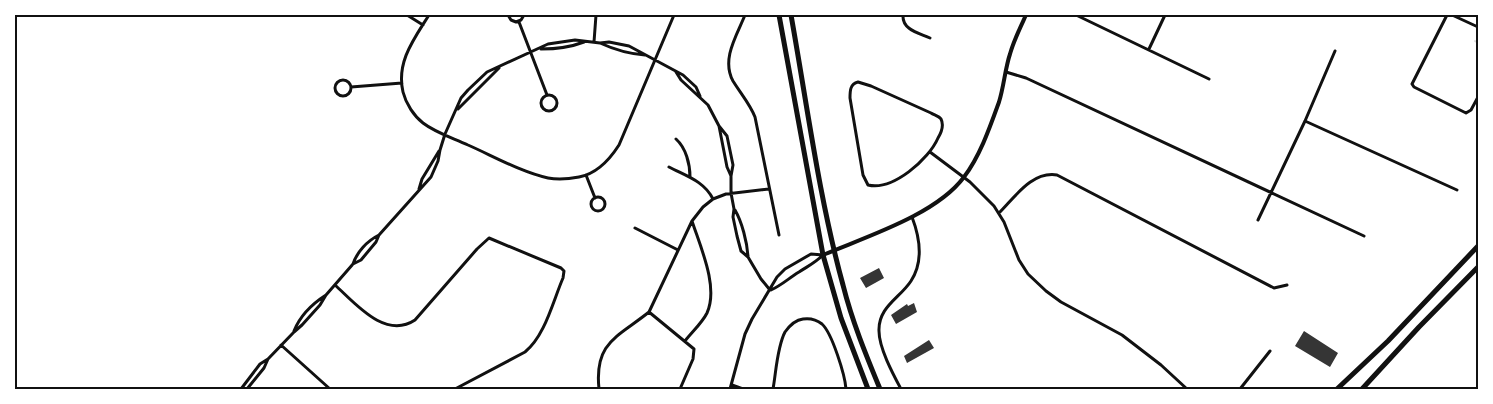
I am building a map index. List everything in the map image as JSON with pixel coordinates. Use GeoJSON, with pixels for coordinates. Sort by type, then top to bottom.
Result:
{"type":"FeatureCollection","features":[{"type":"Feature","properties":{"kind":"main road"},"geometry":{"type":"LineString","coordinates":[[779,15],[823,255],[841,318],[868,389]]}},
{"type":"Feature","properties":{"kind":"main road"},"geometry":{"type":"LineString","coordinates":[[791,15],[828,225],[853,320],[880,389]]}},
{"type":"Feature","properties":{"kind":"main road"},"geometry":{"type":"LineString","coordinates":[[1338,389],[1388,341],[1478,246]]}},
{"type":"Feature","properties":{"kind":"main road"},"geometry":{"type":"LineString","coordinates":[[1362,389],[1478,267]]}},
{"type":"Feature","properties":{"kind":"street"},"geometry":{"type":"LineString","coordinates":[[407,15],[423,24]]}},
{"type":"Feature","properties":{"kind":"street"},"geometry":{"type":"LineString","coordinates":[[429,15],[407,52],[402,67],[402,83],[406,100],[416,116],[432,129],[537,174],[560,179],[586,175],[606,161],[619,145],[674,15]]}},
{"type":"Feature","properties":{"kind":"street"},"geometry":{"type":"LineString","coordinates":[[508,15],[511,20],[519,22]]}},
{"type":"Feature","properties":{"kind":"street"},"geometry":{"type":"LineString","coordinates":[[519,22],[524,15]]}},
{"type":"Feature","properties":{"kind":"street"},"geometry":{"type":"LineString","coordinates":[[594,42],[596,15]]}},
{"type":"Feature","properties":{"kind":"street"},"geometry":{"type":"LineString","coordinates":[[745,15],[730,50],[728,62],[733,81],[748,101],[755,118],[779,234]]}},
{"type":"Feature","properties":{"kind":"street"},"geometry":{"type":"LineString","coordinates":[[903,15],[903,21],[908,28],[930,38]]}},
{"type":"Feature","properties":{"kind":"street"},"geometry":{"type":"LineString","coordinates":[[770,290],[784,284],[801,270],[814,264],[823,255],[912,217],[940,201],[964,177],[976,158],[996,110],[1010,54],[1026,15]]}},
{"type":"Feature","properties":{"kind":"street"},"geometry":{"type":"LineString","coordinates":[[1076,15],[1209,79]]}},
{"type":"Feature","properties":{"kind":"street"},"geometry":{"type":"LineString","coordinates":[[1149,49],[1165,15]]}},
{"type":"Feature","properties":{"kind":"street"},"geometry":{"type":"LineString","coordinates":[[1447,15],[1412,84],[1414,87],[1466,113],[1471,110],[1478,98]]}},
{"type":"Feature","properties":{"kind":"street"},"geometry":{"type":"LineString","coordinates":[[1452,15],[1478,27]]}},
{"type":"Feature","properties":{"kind":"street"},"geometry":{"type":"LineString","coordinates":[[519,22],[547,95]]}},
{"type":"Feature","properties":{"kind":"street"},"geometry":{"type":"LineString","coordinates":[[241,389],[253,372],[320,305],[371,238],[379,234],[427,183],[435,170],[445,134],[461,98],[487,72],[540,49],[575,46],[585,42],[600,43],[608,47],[646,55],[684,75],[696,87],[726,136],[730,149],[733,166],[731,193],[734,209],[733,217],[742,251],[770,290]]}},
{"type":"Feature","properties":{"kind":"street"},"geometry":{"type":"LineString","coordinates":[[1258,220],[1305,121],[1335,50]]}},
{"type":"Feature","properties":{"kind":"street"},"geometry":{"type":"LineString","coordinates":[[457,110],[499,68]]}},
{"type":"Feature","properties":{"kind":"street"},"geometry":{"type":"LineString","coordinates":[[676,72],[681,80],[700,96]]}},
{"type":"Feature","properties":{"kind":"street"},"geometry":{"type":"LineString","coordinates":[[1006,72],[1026,78],[1364,236]]}},
{"type":"Feature","properties":{"kind":"street"},"geometry":{"type":"LineString","coordinates":[[339,81],[349,82],[351,87],[350,92],[344,96],[337,93],[336,88],[339,81]]}},
{"type":"Feature","properties":{"kind":"street"},"geometry":{"type":"LineString","coordinates":[[858,82],[863,83],[938,117],[942,123],[942,129],[930,152],[902,176],[881,186],[868,185],[863,175],[850,98],[850,89],[853,85],[858,82]]}},
{"type":"Feature","properties":{"kind":"street"},"geometry":{"type":"LineString","coordinates":[[351,87],[402,83]]}},
{"type":"Feature","properties":{"kind":"street"},"geometry":{"type":"LineString","coordinates":[[547,95],[552,95],[557,100],[557,105],[552,110],[546,110],[542,106],[542,98],[547,95]]}},
{"type":"Feature","properties":{"kind":"street"},"geometry":{"type":"LineString","coordinates":[[1305,121],[1457,190]]}},
{"type":"Feature","properties":{"kind":"street"},"geometry":{"type":"LineString","coordinates":[[719,126],[727,167],[731,176]]}},
{"type":"Feature","properties":{"kind":"street"},"geometry":{"type":"LineString","coordinates":[[676,139],[682,144],[690,168],[690,177]]}},
{"type":"Feature","properties":{"kind":"street"},"geometry":{"type":"LineString","coordinates":[[419,190],[422,179],[440,150]]}},
{"type":"Feature","properties":{"kind":"street"},"geometry":{"type":"LineString","coordinates":[[930,152],[964,177],[985,196],[999,213],[1028,274],[1046,292],[1122,335],[1161,365],[1187,389]]}},
{"type":"Feature","properties":{"kind":"street"},"geometry":{"type":"LineString","coordinates":[[669,167],[706,187],[713,199]]}},
{"type":"Feature","properties":{"kind":"street"},"geometry":{"type":"LineString","coordinates":[[999,213],[1037,177],[1045,174],[1057,175],[1274,288],[1287,286]]}},
{"type":"Feature","properties":{"kind":"street"},"geometry":{"type":"LineString","coordinates":[[586,175],[595,198]]}},
{"type":"Feature","properties":{"kind":"street"},"geometry":{"type":"LineString","coordinates":[[599,389],[599,366],[606,348],[620,332],[649,312],[692,220],[703,207],[713,199],[731,193],[769,189]]}},
{"type":"Feature","properties":{"kind":"street"},"geometry":{"type":"LineString","coordinates":[[595,198],[602,199],[604,202],[603,209],[595,211],[591,208],[592,201],[595,198]]}},
{"type":"Feature","properties":{"kind":"street"},"geometry":{"type":"LineString","coordinates":[[734,209],[738,216],[748,257]]}},
{"type":"Feature","properties":{"kind":"street"},"geometry":{"type":"LineString","coordinates":[[901,389],[881,344],[879,325],[884,311],[911,282],[916,271],[920,250],[918,232],[912,217]]}},
{"type":"Feature","properties":{"kind":"street"},"geometry":{"type":"LineString","coordinates":[[685,341],[707,313],[711,289],[709,276],[692,220]]}},
{"type":"Feature","properties":{"kind":"street"},"geometry":{"type":"LineString","coordinates":[[635,228],[678,250]]}},
{"type":"Feature","properties":{"kind":"street"},"geometry":{"type":"LineString","coordinates":[[353,264],[361,260],[376,242],[379,234]]}},
{"type":"Feature","properties":{"kind":"street"},"geometry":{"type":"LineString","coordinates":[[335,285],[373,319],[384,324],[397,326],[415,320],[477,249],[489,238],[561,268],[564,271],[563,278],[539,336],[531,347],[455,389]]}},
{"type":"Feature","properties":{"kind":"street"},"geometry":{"type":"LineString","coordinates":[[743,389],[731,387],[752,318],[777,277],[785,269],[811,254],[823,255]]}},
{"type":"Feature","properties":{"kind":"street"},"geometry":{"type":"LineString","coordinates":[[649,312],[692,347],[694,355],[680,389]]}},
{"type":"Feature","properties":{"kind":"street"},"geometry":{"type":"LineString","coordinates":[[773,389],[780,348],[785,334],[793,323],[802,319],[819,322],[827,331],[844,375],[846,389]]}},
{"type":"Feature","properties":{"kind":"street"},"geometry":{"type":"LineString","coordinates":[[281,345],[330,389]]}},
{"type":"Feature","properties":{"kind":"street"},"geometry":{"type":"LineString","coordinates":[[1240,389],[1270,350]]}},
{"type":"Feature","properties":{"kind":"street"},"geometry":{"type":"LineString","coordinates":[[247,389],[264,368],[268,359]]}},
{"type":"Feature","properties":{"kind":"building"},"geometry":{"type":"Polygon","coordinates":[[[879,268],[884,278],[866,288],[860,278],[879,268]]]}},
{"type":"Feature","properties":{"kind":"building"},"geometry":{"type":"Polygon","coordinates":[[[914,303],[917,312],[896,324],[891,315],[907,304],[908,306],[914,303]]]}},
{"type":"Feature","properties":{"kind":"building"},"geometry":{"type":"Polygon","coordinates":[[[1304,331],[1338,353],[1330,367],[1295,346],[1304,331]]]}},
{"type":"Feature","properties":{"kind":"building"},"geometry":{"type":"Polygon","coordinates":[[[929,340],[934,348],[907,363],[904,356],[929,340]]]}}]}
